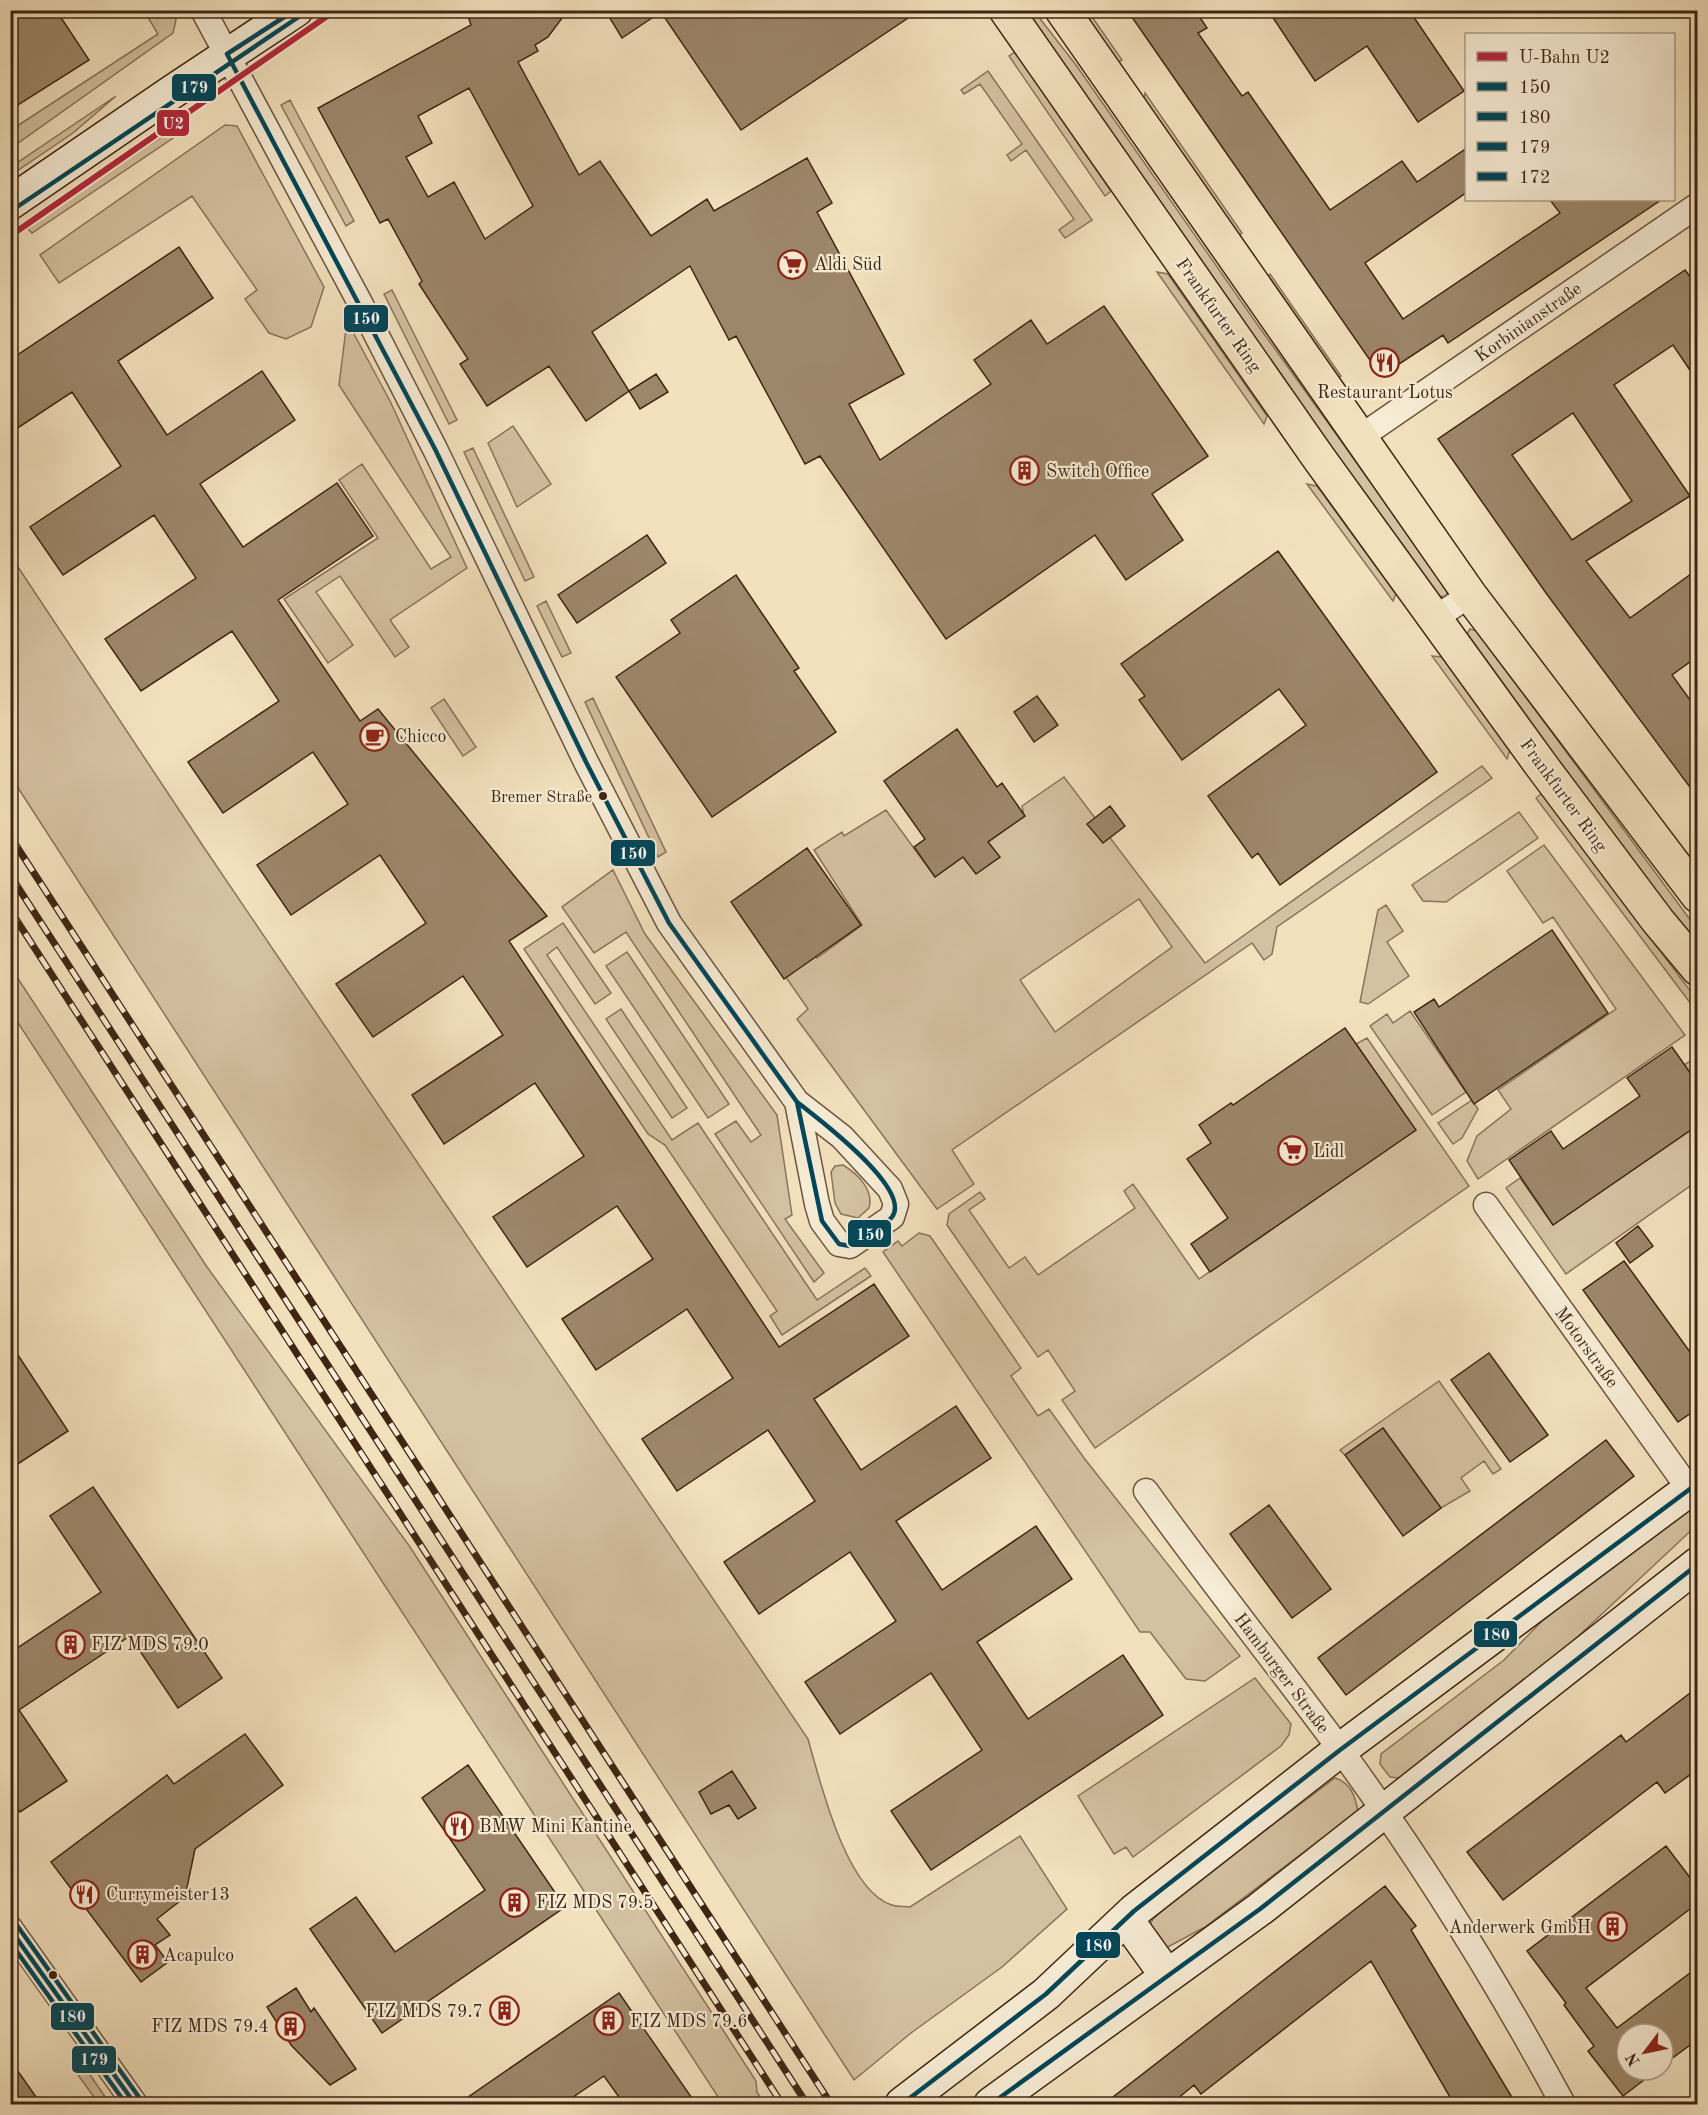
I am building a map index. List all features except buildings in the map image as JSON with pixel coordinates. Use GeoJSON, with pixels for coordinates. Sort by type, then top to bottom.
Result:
{"type":"FeatureCollection","features":[{"type":"Feature","properties":{"kind":"main road"},"geometry":{"type":"LineString","coordinates":[[10,203],[227,54],[296,10]]}},
{"type":"Feature","properties":{"kind":"main road","name":"Frankfurter Ring"},"geometry":{"type":"LineString","coordinates":[[1006,10],[1318,457],[1617,866],[1698,969]]}},
{"type":"Feature","properties":{"kind":"main road"},"geometry":{"type":"LineString","coordinates":[[1062,10],[1470,595],[1698,896]]}},
{"type":"Feature","properties":{"kind":"main road"},"geometry":{"type":"LineString","coordinates":[[902,2104],[1046,1994],[1126,1919],[1340,1750],[1693,1486]]}},
{"type":"Feature","properties":{"kind":"main road"},"geometry":{"type":"LineString","coordinates":[[991,2104],[1167,1976],[1384,1813],[1698,1564]]}},
{"type":"Feature","properties":{"kind":"main road"},"geometry":{"type":"LineString","coordinates":[[1126,1919],[1167,1976]]}},
{"type":"Feature","properties":{"kind":"street"},"geometry":{"type":"LineString","coordinates":[[203,10],[435,449],[646,881],[669,923],[798,1102],[842,1137],[890,1189],[896,1204],[892,1217],[850,1246],[838,1244],[822,1221],[798,1102]]}},
{"type":"Feature","properties":{"kind":"street","name":"Korbinianstraße"},"geometry":{"type":"LineString","coordinates":[[1359,438],[1696,209]]}},
{"type":"Feature","properties":{"kind":"street"},"geometry":{"type":"LineString","coordinates":[[1435,618],[1470,595]]}},
{"type":"Feature","properties":{"kind":"street","name":"Motorstraße"},"geometry":{"type":"LineString","coordinates":[[1486,1205],[1693,1486]]}},
{"type":"Feature","properties":{"kind":"street","name":"Hamburger Straße"},"geometry":{"type":"LineString","coordinates":[[1146,1491],[1340,1750],[1384,1813],[1511,2008],[1563,2104]]}},
{"type":"Feature","properties":{"kind":"street"},"geometry":{"type":"LineString","coordinates":[[10,1928],[135,2104]]}},
{"type":"Feature","properties":{"kind":"shaded area"},"geometry":{"type":"Polygon","coordinates":[[[144,11],[173,11],[176,20],[173,33],[11,148],[11,130],[158,34],[144,11]]]}},
{"type":"Feature","properties":{"kind":"shaded area"},"geometry":{"type":"Polygon","coordinates":[[[1024,11],[1034,11],[1076,65],[1257,324],[1448,590],[1446,596],[1438,597],[1320,435],[1024,11]]]}},
{"type":"Feature","properties":{"kind":"shaded area"},"geometry":{"type":"Polygon","coordinates":[[[1078,11],[1088,11],[1122,60],[1115,64],[1078,11]]]}},
{"type":"Feature","properties":{"kind":"shaded area"},"geometry":{"type":"Polygon","coordinates":[[[1015,52],[1111,191],[1105,196],[1009,56],[1015,52]]]}},
{"type":"Feature","properties":{"kind":"shaded area"},"geometry":{"type":"Polygon","coordinates":[[[988,71],[1092,220],[1065,238],[1059,230],[1074,219],[1026,150],[1011,161],[1007,155],[1022,144],[980,84],[964,94],[961,90],[988,71]]]}},
{"type":"Feature","properties":{"kind":"shaded area"},"geometry":{"type":"Polygon","coordinates":[[[1145,93],[1242,233],[1235,238],[1143,104],[1145,93]]]}},
{"type":"Feature","properties":{"kind":"shaded area"},"geometry":{"type":"Polygon","coordinates":[[[116,96],[73,133],[11,175],[11,167],[116,96]]]}},
{"type":"Feature","properties":{"kind":"shaded area"},"geometry":{"type":"Polygon","coordinates":[[[290,100],[354,221],[346,226],[281,105],[290,100]]]}},
{"type":"Feature","properties":{"kind":"shaded area"},"geometry":{"type":"Polygon","coordinates":[[[184,122],[188,128],[32,233],[28,229],[48,211],[184,122]]]}},
{"type":"Feature","properties":{"kind":"shaded area"},"geometry":{"type":"Polygon","coordinates":[[[225,125],[237,126],[324,287],[311,327],[286,339],[269,333],[245,299],[257,290],[192,196],[59,283],[40,255],[225,125]]]}},
{"type":"Feature","properties":{"kind":"shaded area"},"geometry":{"type":"Polygon","coordinates":[[[1157,272],[1168,274],[1267,416],[1264,424],[1157,272]]]}},
{"type":"Feature","properties":{"kind":"shaded area"},"geometry":{"type":"Polygon","coordinates":[[[1270,274],[1341,376],[1335,380],[1265,278],[1270,274]]]}},
{"type":"Feature","properties":{"kind":"shaded area"},"geometry":{"type":"Polygon","coordinates":[[[392,290],[457,420],[449,424],[384,294],[392,290]]]}},
{"type":"Feature","properties":{"kind":"shaded area"},"geometry":{"type":"Polygon","coordinates":[[[347,321],[390,401],[467,568],[390,620],[409,647],[395,657],[340,576],[316,592],[353,645],[328,663],[284,599],[378,538],[339,480],[362,464],[431,569],[451,557],[339,385],[347,321]]]}},
{"type":"Feature","properties":{"kind":"shaded area"},"geometry":{"type":"Polygon","coordinates":[[[513,426],[551,484],[517,507],[488,443],[513,426]]]}},
{"type":"Feature","properties":{"kind":"shaded area"},"geometry":{"type":"Polygon","coordinates":[[[473,448],[534,577],[525,581],[464,452],[473,448]]]}},
{"type":"Feature","properties":{"kind":"shaded area"},"geometry":{"type":"Polygon","coordinates":[[[1307,484],[1317,486],[1396,594],[1393,601],[1307,484]]]}},
{"type":"Feature","properties":{"kind":"shaded area"},"geometry":{"type":"Polygon","coordinates":[[[10,555],[205,849],[808,1739],[837,1832],[861,1879],[876,1896],[892,1905],[910,1907],[1020,1836],[1067,1909],[1002,1967],[911,2033],[854,2080],[11,777],[10,555]]]}},
{"type":"Feature","properties":{"kind":"shaded area"},"geometry":{"type":"Polygon","coordinates":[[[546,601],[571,653],[562,657],[537,606],[546,601]]]}},
{"type":"Feature","properties":{"kind":"shaded area"},"geometry":{"type":"Polygon","coordinates":[[[1470,629],[1477,631],[1697,929],[1697,944],[1616,841],[1467,634],[1470,629]]]}},
{"type":"Feature","properties":{"kind":"shaded area"},"geometry":{"type":"Polygon","coordinates":[[[1432,656],[1442,657],[1510,750],[1507,759],[1432,656]]]}},
{"type":"Feature","properties":{"kind":"shaded area"},"geometry":{"type":"Polygon","coordinates":[[[593,698],[666,852],[658,857],[585,702],[593,698]]]}},
{"type":"Feature","properties":{"kind":"shaded area"},"geometry":{"type":"Polygon","coordinates":[[[444,699],[476,747],[463,756],[431,708],[444,699]]]}},
{"type":"Feature","properties":{"kind":"shaded area"},"geometry":{"type":"Polygon","coordinates":[[[1482,766],[1492,778],[1277,927],[1272,954],[1264,960],[1252,943],[952,1150],[974,1184],[937,1209],[797,1019],[808,1009],[767,950],[796,929],[817,958],[862,925],[814,850],[842,832],[844,836],[886,810],[935,877],[963,857],[999,857],[988,842],[1024,816],[1022,806],[1064,777],[1205,963],[1482,766]],[[1139,899],[1020,980],[1055,1032],[1172,947],[1139,899]]]}},
{"type":"Feature","properties":{"kind":"shaded area"},"geometry":{"type":"Polygon","coordinates":[[[1542,793],[1697,1000],[1697,1012],[1536,798],[1542,793]]]}},
{"type":"Feature","properties":{"kind":"shaded area"},"geometry":{"type":"Polygon","coordinates":[[[1519,812],[1538,838],[1446,902],[1423,901],[1412,885],[1519,812]]]}},
{"type":"Feature","properties":{"kind":"shaded area"},"geometry":{"type":"Polygon","coordinates":[[[1544,845],[1685,1035],[1478,1179],[1467,1161],[1477,1136],[1511,1109],[1498,1090],[1616,1009],[1553,917],[1543,923],[1507,871],[1544,845]]]}},
{"type":"Feature","properties":{"kind":"shaded area"},"geometry":{"type":"Polygon","coordinates":[[[613,870],[645,934],[777,1115],[792,1215],[785,1219],[824,1273],[814,1282],[715,1134],[736,1121],[751,1142],[761,1135],[626,932],[594,953],[562,907],[613,870]]]}},
{"type":"Feature","properties":{"kind":"shaded area"},"geometry":{"type":"Polygon","coordinates":[[[1386,905],[1403,931],[1387,942],[1409,976],[1368,1004],[1360,1002],[1378,910],[1386,905]]]}},
{"type":"Feature","properties":{"kind":"shaded area"},"geometry":{"type":"Polygon","coordinates":[[[563,923],[611,993],[595,1004],[557,947],[547,955],[672,1140],[698,1123],[817,1300],[865,1268],[871,1276],[782,1335],[770,1316],[777,1311],[665,1145],[648,1134],[524,949],[563,923]]]}},
{"type":"Feature","properties":{"kind":"shaded area"},"geometry":{"type":"Polygon","coordinates":[[[627,952],[729,1104],[708,1118],[606,966],[627,952]]]}},
{"type":"Feature","properties":{"kind":"shaded area"},"geometry":{"type":"Polygon","coordinates":[[[11,968],[207,1267],[410,1547],[756,2081],[757,2092],[764,2104],[722,2103],[11,1012],[11,968]]]}},
{"type":"Feature","properties":{"kind":"shaded area"},"geometry":{"type":"Polygon","coordinates":[[[621,1009],[687,1108],[672,1118],[606,1019],[621,1009]]]}},
{"type":"Feature","properties":{"kind":"shaded area"},"geometry":{"type":"Polygon","coordinates":[[[1410,1011],[1466,1092],[1432,1115],[1370,1026],[1387,1014],[1393,1023],[1410,1011]]]}},
{"type":"Feature","properties":{"kind":"shaded area"},"geometry":{"type":"Polygon","coordinates":[[[1367,1038],[1469,1186],[1095,1448],[1062,1400],[1075,1391],[1048,1350],[1038,1357],[947,1225],[949,1214],[980,1192],[985,1199],[969,1210],[1009,1268],[1025,1257],[1038,1275],[1135,1208],[1124,1191],[1133,1184],[1199,1279],[1415,1130],[1356,1044],[1367,1038]]]}},
{"type":"Feature","properties":{"kind":"shaded area"},"geometry":{"type":"Polygon","coordinates":[[[1697,1057],[1697,1084],[1684,1065],[1697,1057]]]}},
{"type":"Feature","properties":{"kind":"shaded area"},"geometry":{"type":"Polygon","coordinates":[[[1472,1100],[1478,1109],[1462,1138],[1453,1144],[1438,1123],[1472,1100]]]}},
{"type":"Feature","properties":{"kind":"shaded area"},"geometry":{"type":"Polygon","coordinates":[[[1697,1125],[1697,1181],[1566,1274],[1506,1188],[1520,1178],[1553,1225],[1697,1125]]]}},
{"type":"Feature","properties":{"kind":"shaded area"},"geometry":{"type":"Polygon","coordinates":[[[843,1165],[864,1183],[869,1195],[869,1208],[858,1218],[841,1214],[835,1203],[831,1172],[835,1166],[843,1165]]]}},
{"type":"Feature","properties":{"kind":"shaded area"},"geometry":{"type":"Polygon","coordinates":[[[919,1233],[930,1236],[1021,1368],[1011,1376],[1038,1416],[1049,1409],[1084,1458],[1240,1656],[1205,1681],[1186,1679],[1150,1632],[1140,1632],[883,1252],[898,1241],[902,1246],[919,1233]]]}},
{"type":"Feature","properties":{"kind":"shaded area"},"geometry":{"type":"Polygon","coordinates":[[[1439,1381],[1501,1469],[1493,1474],[1484,1461],[1461,1478],[1470,1491],[1441,1508],[1383,1428],[1345,1455],[1340,1450],[1439,1381]]]}},
{"type":"Feature","properties":{"kind":"shaded area"},"geometry":{"type":"Polygon","coordinates":[[[1697,1501],[1697,1525],[1539,1673],[1399,1778],[1390,1777],[1380,1764],[1381,1754],[1504,1660],[1542,1621],[1697,1501]]]}},
{"type":"Feature","properties":{"kind":"shaded area"},"geometry":{"type":"Polygon","coordinates":[[[1255,1678],[1291,1724],[1289,1735],[1281,1746],[1133,1857],[1126,1847],[1114,1854],[1078,1796],[1255,1678]]]}},
{"type":"Feature","properties":{"kind":"shaded area"},"geometry":{"type":"Polygon","coordinates":[[[1335,1778],[1349,1787],[1358,1811],[1205,1927],[1164,1949],[1148,1929],[1153,1919],[1178,1896],[1335,1778]]]}},
{"type":"Feature","properties":{"kind":"shaded area"},"geometry":{"type":"Polygon","coordinates":[[[86,2069],[110,2104],[99,2104],[78,2075],[86,2069]]]}},
{"type":"Feature","properties":{"kind":"railway"},"geometry":{"type":"LineString","coordinates":[[10,836],[831,2104]]}},
{"type":"Feature","properties":{"kind":"railway"},"geometry":{"type":"LineString","coordinates":[[10,875],[807,2104]]}},
{"type":"Feature","properties":{"kind":"railway"},"geometry":{"type":"LineString","coordinates":[[10,910],[782,2104]]}},
{"type":"Feature","properties":{"kind":"metro line","name":"U2"},"geometry":{"type":"LineString","coordinates":[[10,236],[336,10]]}},
{"type":"Feature","properties":{"kind":"transit line","name":"150"},"geometry":{"type":"LineString","coordinates":[[227,54],[295,10]]}},
{"type":"Feature","properties":{"kind":"transit line","name":"179"},"geometry":{"type":"LineString","coordinates":[[14,209],[300,16]]}},
{"type":"Feature","properties":{"kind":"transit line","name":"150"},"geometry":{"type":"LineString","coordinates":[[227,54],[435,449],[586,762],[669,923],[797,1102]]}},
{"type":"Feature","properties":{"kind":"transit line","name":"150"},"geometry":{"type":"LineString","coordinates":[[797,1102],[860,1155],[889,1189],[895,1205],[889,1221],[850,1246],[839,1244],[822,1221],[797,1102]]}},
{"type":"Feature","properties":{"kind":"transit line","name":"180"},"geometry":{"type":"LineString","coordinates":[[902,2104],[1046,1994],[1134,1911],[1340,1750],[1698,1483]]}},
{"type":"Feature","properties":{"kind":"transit line","name":"180"},"geometry":{"type":"LineString","coordinates":[[991,2104],[1260,1909],[1698,1564]]}},
{"type":"Feature","properties":{"kind":"transit line","name":"172"},"geometry":{"type":"LineString","coordinates":[[16,1924],[141,2100]]}},
{"type":"Feature","properties":{"kind":"transit line","name":"180"},"geometry":{"type":"LineString","coordinates":[[10,1929],[135,2104]]}},
{"type":"Feature","properties":{"kind":"transit line","name":"179"},"geometry":{"type":"LineString","coordinates":[[10,1942],[126,2104]]}},
{"type":"Feature","properties":{"kind":"place","name":"Aldi Süd"},"geometry":{"type":"Point","coordinates":[793,264]}},
{"type":"Feature","properties":{"kind":"place","name":"Restaurant Lotus"},"geometry":{"type":"Point","coordinates":[1385,363]}},
{"type":"Feature","properties":{"kind":"place","name":"Switch Office"},"geometry":{"type":"Point","coordinates":[1025,471]}},
{"type":"Feature","properties":{"kind":"place","name":"Chicco"},"geometry":{"type":"Point","coordinates":[374,736]}},
{"type":"Feature","properties":{"kind":"place","name":"Bremer Straße"},"geometry":{"type":"Point","coordinates":[603,796]}},
{"type":"Feature","properties":{"kind":"place","name":"Lidl"},"geometry":{"type":"Point","coordinates":[1292,1151]}},
{"type":"Feature","properties":{"kind":"place","name":"FIZ MDS 79.0"},"geometry":{"type":"Point","coordinates":[70,1644]}},
{"type":"Feature","properties":{"kind":"place","name":"BMW Mini Kantine"},"geometry":{"type":"Point","coordinates":[458,1826]}},
{"type":"Feature","properties":{"kind":"place","name":"Currymeister13"},"geometry":{"type":"Point","coordinates":[85,1894]}},
{"type":"Feature","properties":{"kind":"place","name":"FIZ MDS 79.5"},"geometry":{"type":"Point","coordinates":[515,1902]}},
{"type":"Feature","properties":{"kind":"place","name":"Anderwerk GmbH"},"geometry":{"type":"Point","coordinates":[1612,1927]}},
{"type":"Feature","properties":{"kind":"place","name":"Acapulco"},"geometry":{"type":"Point","coordinates":[142,1955]}},
{"type":"Feature","properties":{"kind":"place","name":"FIZ MDS 79.7"},"geometry":{"type":"Point","coordinates":[504,2011]}},
{"type":"Feature","properties":{"kind":"place","name":"FIZ MDS 79.6"},"geometry":{"type":"Point","coordinates":[609,2021]}},
{"type":"Feature","properties":{"kind":"place","name":"FIZ MDS 79.4"},"geometry":{"type":"Point","coordinates":[290,2026]}}]}
